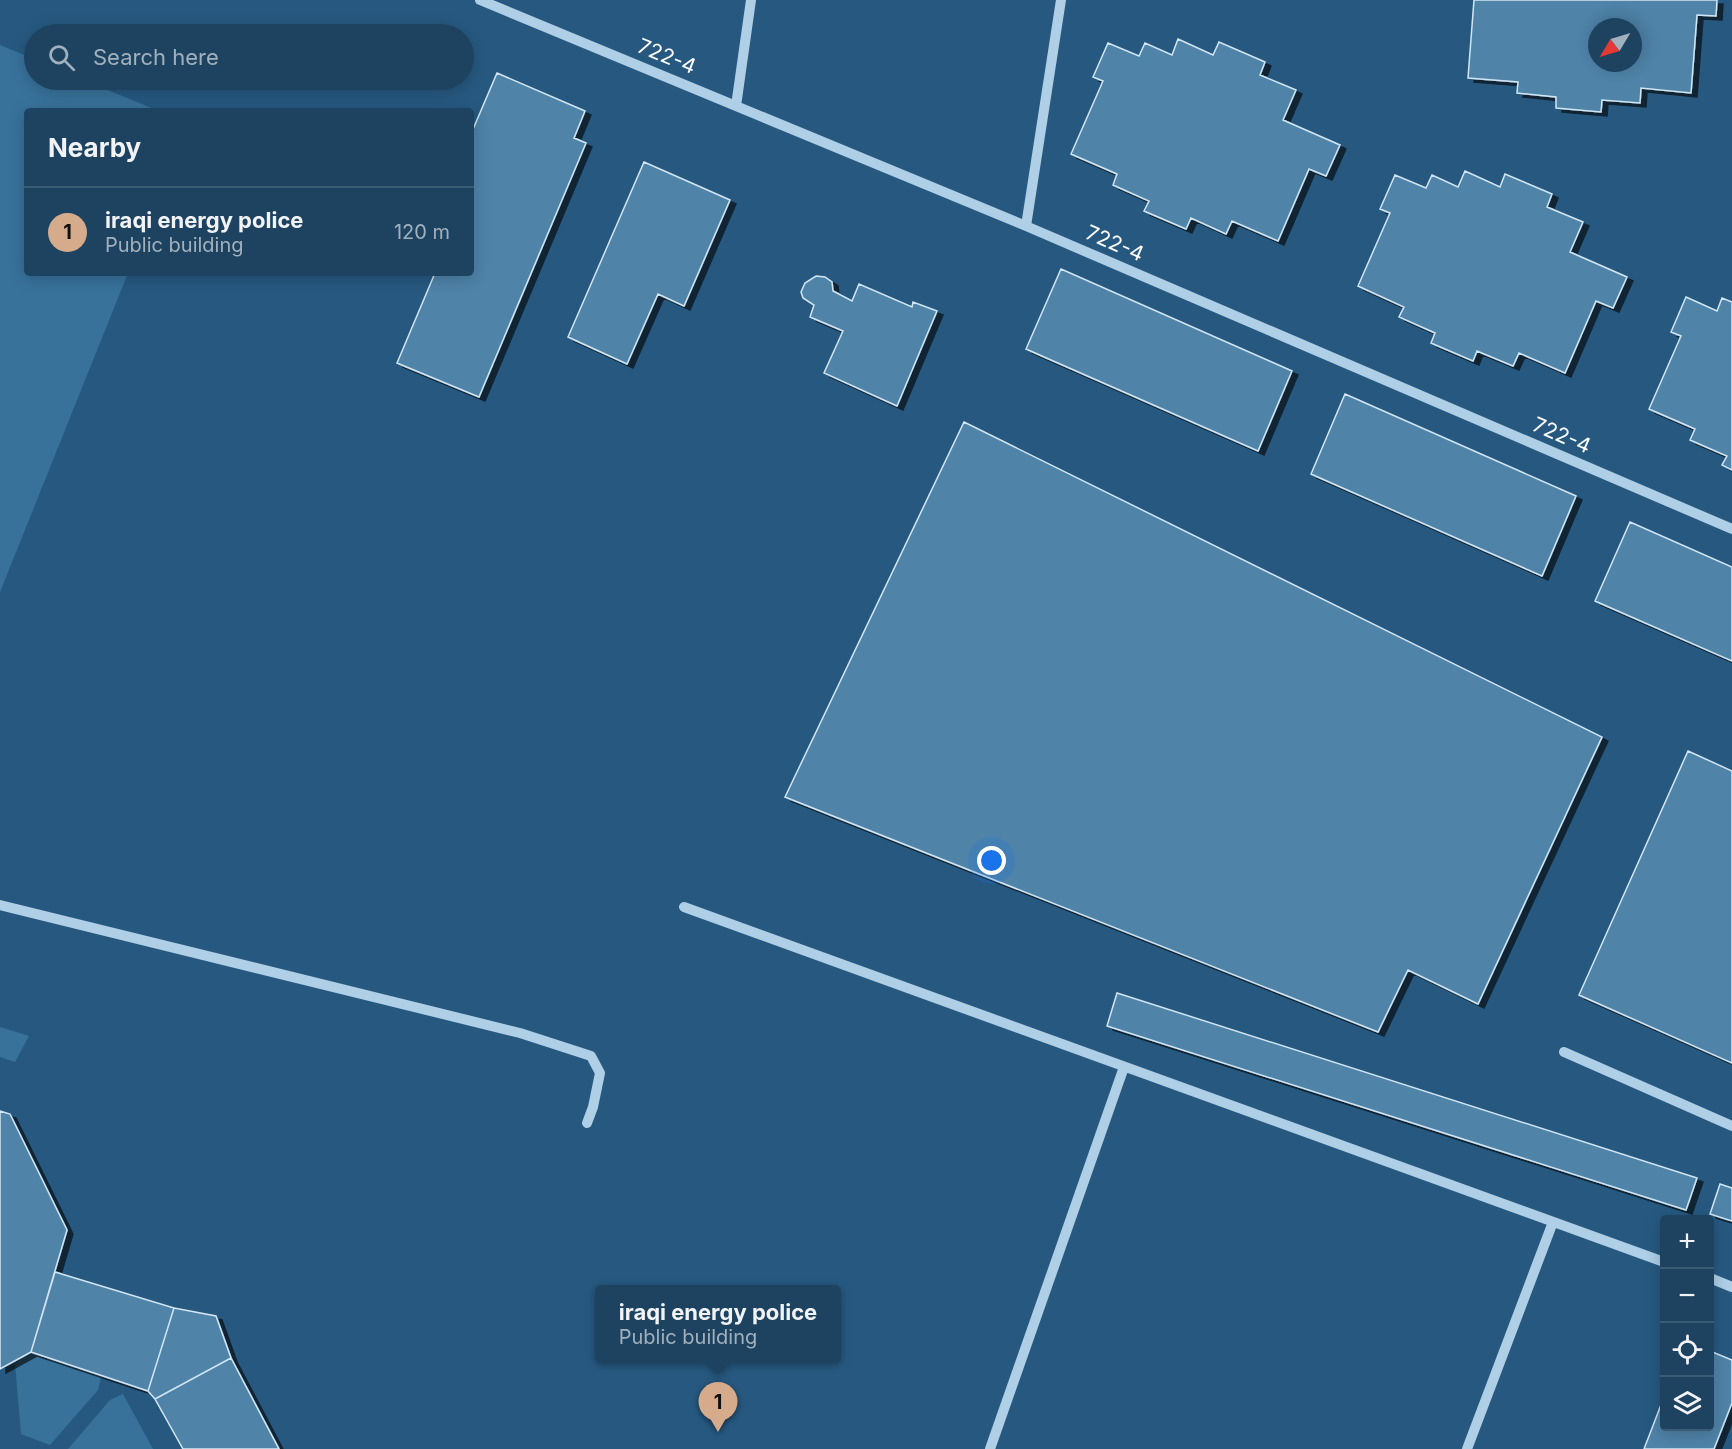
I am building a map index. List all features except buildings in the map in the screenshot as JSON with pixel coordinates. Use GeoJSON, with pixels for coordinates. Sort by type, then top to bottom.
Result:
{"type":"FeatureCollection","features":[{"type":"Feature","properties":{"kind":"street","name":"722-4"},"geometry":{"type":"LineString","coordinates":[[480,0],[1026,226],[1732,530]]}},
{"type":"Feature","properties":{"kind":"street"},"geometry":{"type":"LineString","coordinates":[[736,106],[751,0]]}},
{"type":"Feature","properties":{"kind":"street"},"geometry":{"type":"LineString","coordinates":[[1026,226],[1061,0]]}},
{"type":"Feature","properties":{"kind":"street"},"geometry":{"type":"LineString","coordinates":[[0,905],[520,1033],[591,1056],[600,1072],[587,1124]]}},
{"type":"Feature","properties":{"kind":"street"},"geometry":{"type":"LineString","coordinates":[[684,907],[1660,1260]]}},
{"type":"Feature","properties":{"kind":"street"},"geometry":{"type":"LineString","coordinates":[[1564,1052],[1732,1126]]}},
{"type":"Feature","properties":{"kind":"street"},"geometry":{"type":"LineString","coordinates":[[990,1449],[1125,1066]]}},
{"type":"Feature","properties":{"kind":"street"},"geometry":{"type":"LineString","coordinates":[[1467,1449],[1553,1222]]}},
{"type":"Feature","properties":{"kind":"street"},"geometry":{"type":"LineString","coordinates":[[1714,1280],[1732,1287]]}},
{"type":"Feature","properties":{"kind":"shaded area"},"geometry":{"type":"Polygon","coordinates":[[[0,45],[24,55],[24,90],[108,90],[152,108],[24,108],[24,276],[127,276],[0,592],[0,45]]]}},
{"type":"Feature","properties":{"kind":"shaded area"},"geometry":{"type":"Polygon","coordinates":[[[0,1027],[29,1036],[15,1062],[0,1057],[0,1027]]]}},
{"type":"Feature","properties":{"kind":"shaded area"},"geometry":{"type":"Polygon","coordinates":[[[30,1352],[101,1377],[98,1390],[50,1445],[21,1434],[15,1363],[30,1352]]]}},
{"type":"Feature","properties":{"kind":"shaded area"},"geometry":{"type":"Polygon","coordinates":[[[123,1394],[153,1449],[68,1449],[110,1400],[123,1394]]]}},
{"type":"Feature","properties":{"kind":"place","name":"iraqi energy police"},"geometry":{"type":"Point","coordinates":[718,1432]}}]}
